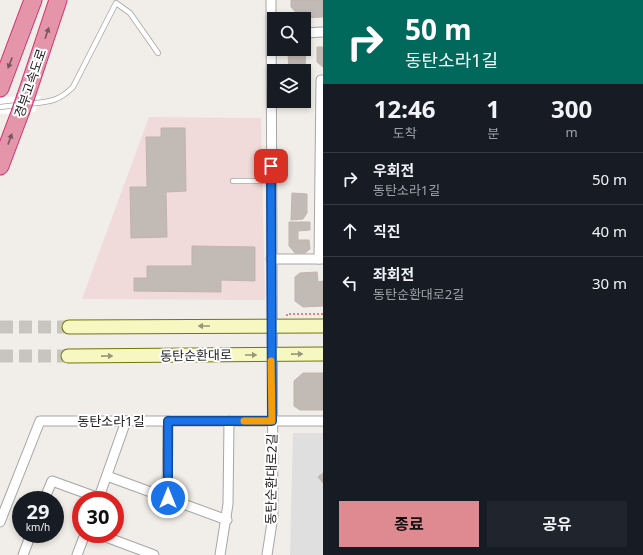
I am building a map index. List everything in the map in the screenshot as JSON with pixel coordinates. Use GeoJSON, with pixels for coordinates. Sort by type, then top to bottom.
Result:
{"type":"FeatureCollection","features":[{"type":"Feature","properties":{"kind":"highway","name":"경부고속도로"},"geometry":{"type":"LineString","coordinates":[[0,88],[33,0]]}},
{"type":"Feature","properties":{"kind":"highway","name":"경부고속도로"},"geometry":{"type":"LineString","coordinates":[[0,166],[26,96],[58,0]]}},
{"type":"Feature","properties":{"kind":"main road"},"geometry":{"type":"LineString","coordinates":[[69,327],[323,326]]}},
{"type":"Feature","properties":{"kind":"main road","name":"동탄순환대로"},"geometry":{"type":"LineString","coordinates":[[68,356],[323,354]]}},
{"type":"Feature","properties":{"kind":"street","name":"동탄순환대로2길"},"geometry":{"type":"LineString","coordinates":[[271,0],[271,12]]}},
{"type":"Feature","properties":{"kind":"street"},"geometry":{"type":"LineString","coordinates":[[311,33],[323,32]]}},
{"type":"Feature","properties":{"kind":"street","name":"동탄순환대로2길"},"geometry":{"type":"LineString","coordinates":[[267,555],[273,516],[271,354],[272,56]]}},
{"type":"Feature","properties":{"kind":"street"},"geometry":{"type":"LineString","coordinates":[[271,259],[321,259],[321,80],[323,80]]}},
{"type":"Feature","properties":{"kind":"street","name":"동탄소라1길"},"geometry":{"type":"LineString","coordinates":[[0,522],[40,421],[323,421]]}},
{"type":"Feature","properties":{"kind":"street"},"geometry":{"type":"LineString","coordinates":[[101,491],[126,421]]}},
{"type":"Feature","properties":{"kind":"street"},"geometry":{"type":"LineString","coordinates":[[168,421],[168,498]]}},
{"type":"Feature","properties":{"kind":"street"},"geometry":{"type":"LineString","coordinates":[[220,555],[227,520],[228,421]]}},
{"type":"Feature","properties":{"kind":"street"},"geometry":{"type":"LineString","coordinates":[[107,476],[227,520]]}},
{"type":"Feature","properties":{"kind":"street"},"geometry":{"type":"LineString","coordinates":[[48,491],[52,481],[78,491]]}},
{"type":"Feature","properties":{"kind":"street"},"geometry":{"type":"LineString","coordinates":[[23,555],[28,543]]}},
{"type":"Feature","properties":{"kind":"street"},"geometry":{"type":"LineString","coordinates":[[77,555],[82,543]]}},
{"type":"Feature","properties":{"kind":"street"},"geometry":{"type":"LineString","coordinates":[[122,543],[154,555]]}},
{"type":"Feature","properties":{"kind":"lane"},"geometry":{"type":"LineString","coordinates":[[0,107],[53,101],[63,97],[73,87],[116,1],[130,13],[158,53]]}},
{"type":"Feature","properties":{"kind":"lane"},"geometry":{"type":"LineString","coordinates":[[233,181],[271,181]]}},
{"type":"Feature","properties":{"kind":"path"},"geometry":{"type":"LineString","coordinates":[[287,314],[323,314]]}},
{"type":"Feature","properties":{"kind":"shaded area"},"geometry":{"type":"Polygon","coordinates":[[[149,117],[261,118],[265,300],[82,299],[149,117]]]}},
{"type":"Feature","properties":{"kind":"shaded area"},"geometry":{"type":"Polygon","coordinates":[[[293,433],[323,433],[323,555],[290,555],[293,433]]]}},
{"type":"Feature","properties":{"kind":"pier"},"geometry":{"type":"Polygon","coordinates":[[[41,96],[35,112],[0,114],[0,97],[41,96]]]}},
{"type":"Feature","properties":{"kind":"building"},"geometry":{"type":"Polygon","coordinates":[[[291,0],[323,0],[323,17],[311,18],[311,12],[296,12],[291,7],[291,0]]]}},
{"type":"Feature","properties":{"kind":"building"},"geometry":{"type":"Polygon","coordinates":[[[317,47],[323,47],[323,67],[317,62],[317,47]]]}},
{"type":"Feature","properties":{"kind":"building"},"geometry":{"type":"Polygon","coordinates":[[[288,56],[305,56],[305,64],[289,64],[288,56]]]}},
{"type":"Feature","properties":{"kind":"building"},"geometry":{"type":"Polygon","coordinates":[[[161,128],[185,128],[186,191],[166,192],[167,237],[131,238],[130,187],[147,187],[146,137],[161,137],[161,128]]]}},
{"type":"Feature","properties":{"kind":"building"},"geometry":{"type":"Polygon","coordinates":[[[292,193],[307,194],[307,213],[303,219],[291,220],[292,193]]]}},
{"type":"Feature","properties":{"kind":"building"},"geometry":{"type":"Polygon","coordinates":[[[289,222],[310,222],[310,230],[298,231],[298,240],[309,240],[310,249],[305,253],[295,253],[289,246],[289,222]]]}},
{"type":"Feature","properties":{"kind":"building"},"geometry":{"type":"Polygon","coordinates":[[[192,246],[255,247],[255,281],[221,280],[221,292],[134,291],[134,278],[147,278],[147,266],[192,266],[192,246]]]}},
{"type":"Feature","properties":{"kind":"building"},"geometry":{"type":"Polygon","coordinates":[[[317,272],[318,282],[323,281],[323,306],[303,307],[295,301],[295,277],[300,273],[317,272]]]}},
{"type":"Feature","properties":{"kind":"building"},"geometry":{"type":"Polygon","coordinates":[[[303,373],[323,373],[323,410],[300,410],[294,406],[294,381],[303,373]]]}},
{"type":"Feature","properties":{"kind":"building"},"geometry":{"type":"Polygon","coordinates":[[[323,473],[323,483],[318,477],[323,473]]]}},
{"type":"Feature","properties":{"kind":"tunnel"},"geometry":{"type":"LineString","coordinates":[[0,327],[69,327]]}},
{"type":"Feature","properties":{"kind":"tunnel"},"geometry":{"type":"LineString","coordinates":[[0,356],[68,356]]}},
{"type":"Feature","properties":{"kind":"slow traffic"},"geometry":{"type":"LineString","coordinates":[[244,421],[272,421],[271,361]]}},
{"type":"Feature","properties":{"kind":"route"},"geometry":{"type":"LineString","coordinates":[[168,498],[168,421],[272,421],[271,166]]}}]}
